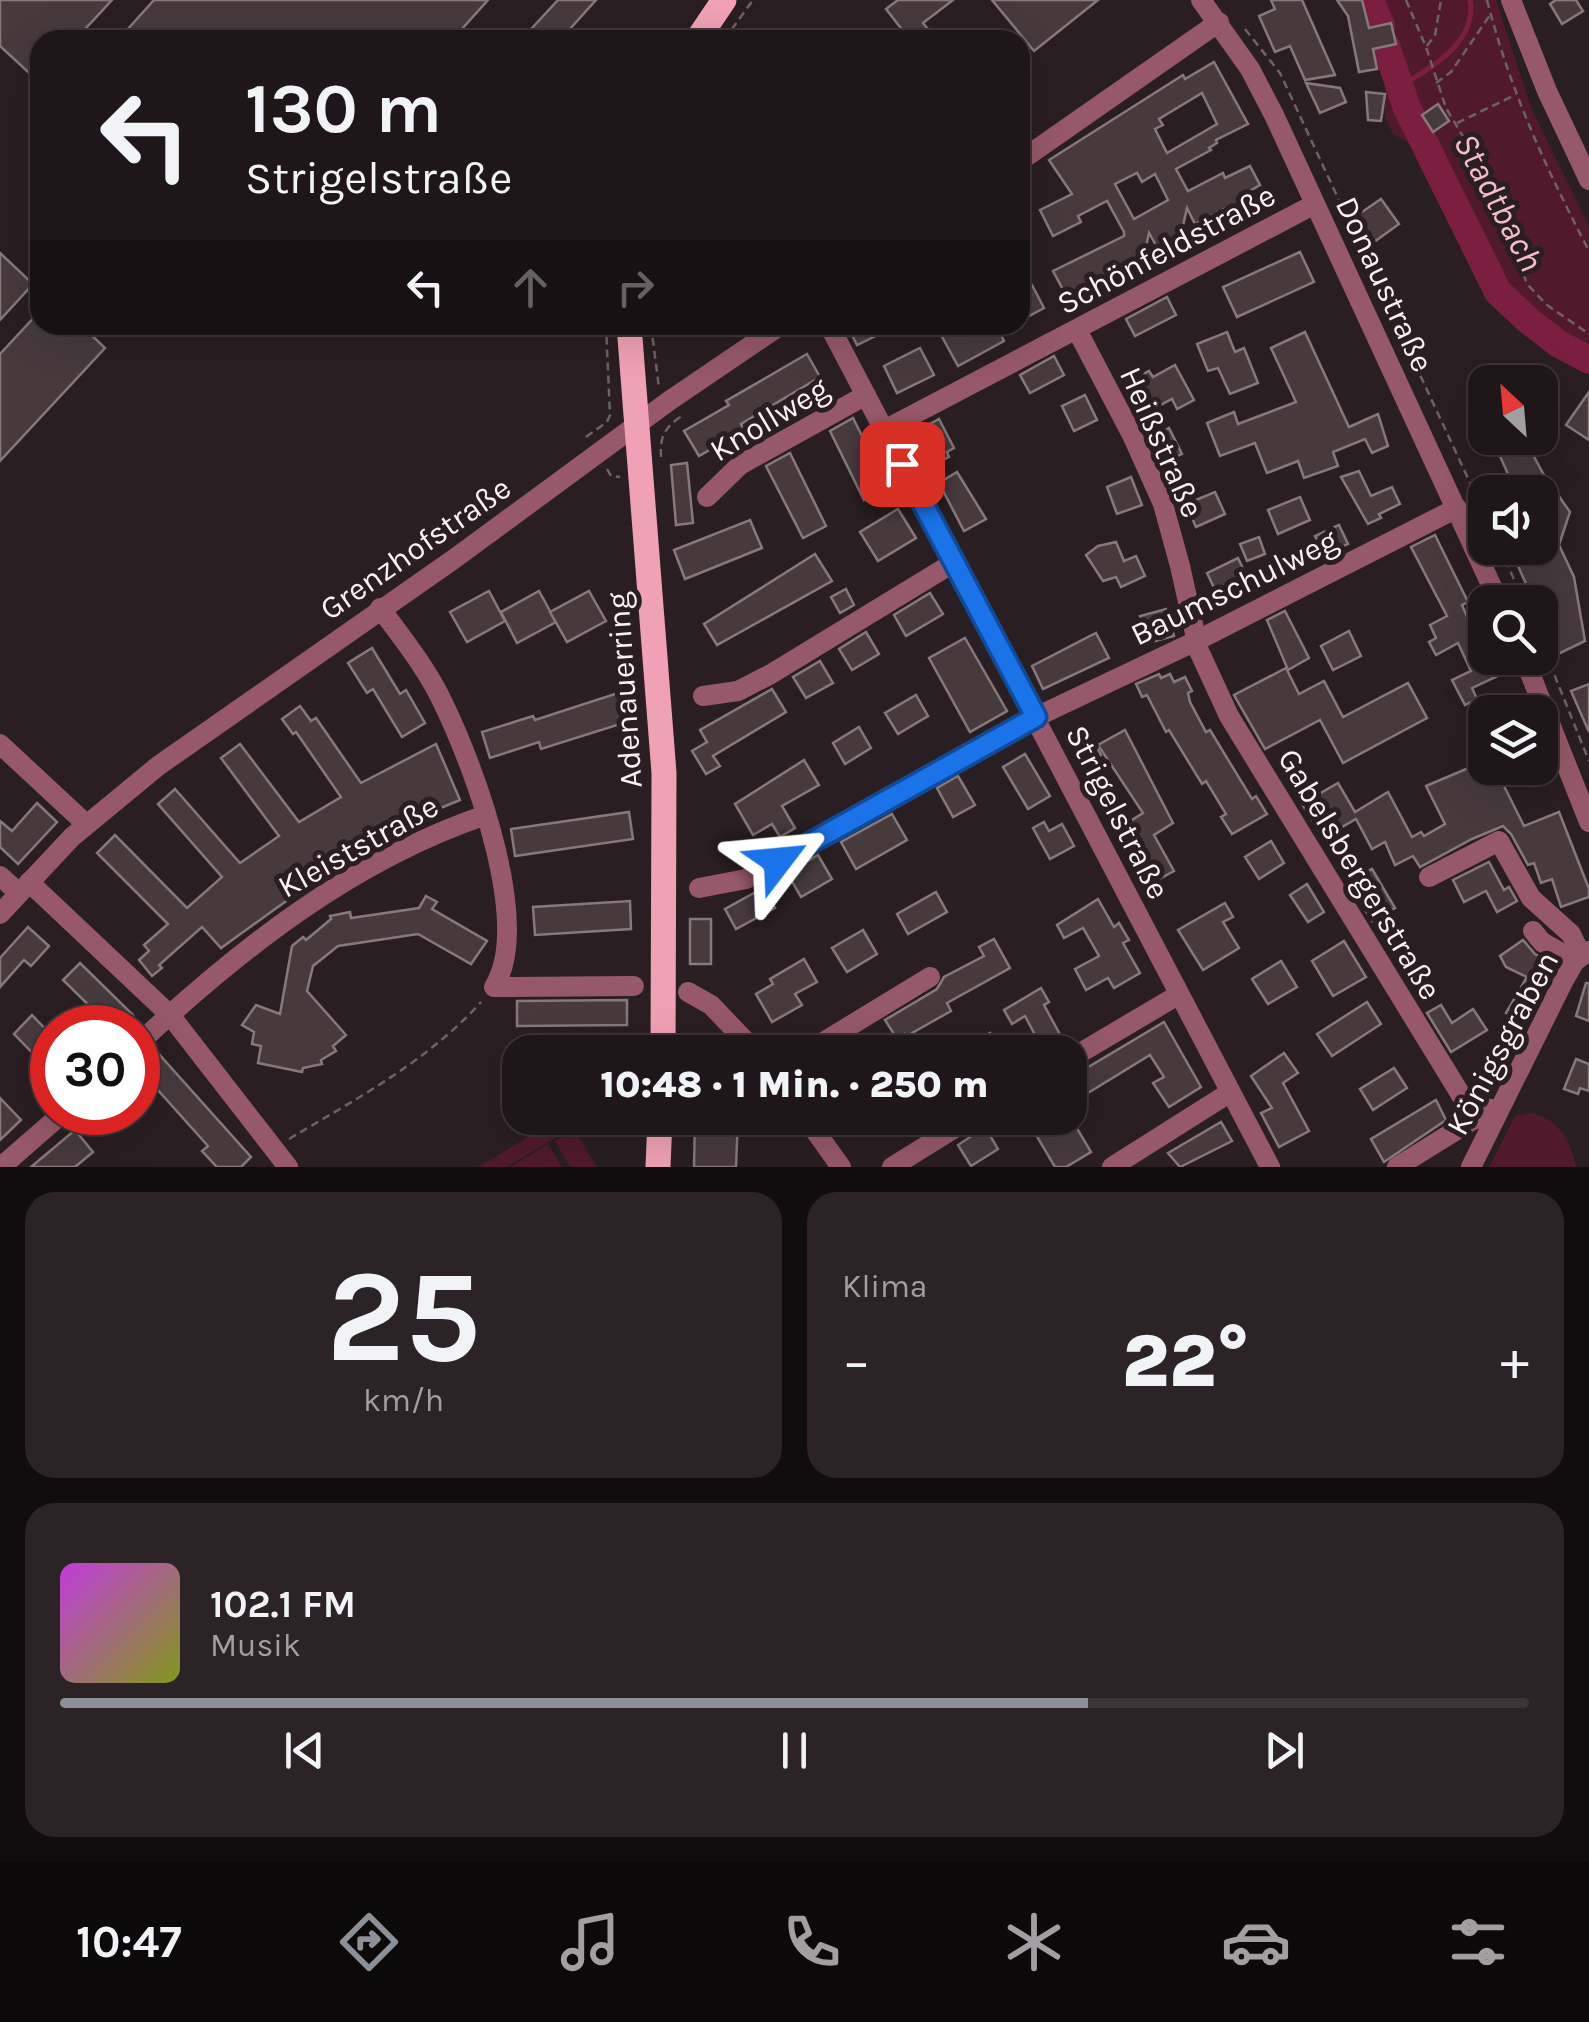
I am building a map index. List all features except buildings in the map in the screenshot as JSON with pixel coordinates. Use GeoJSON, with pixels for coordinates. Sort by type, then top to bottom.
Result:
{"type":"FeatureCollection","features":[{"type":"Feature","properties":{"kind":"main road"},"geometry":{"type":"LineString","coordinates":[[703,30],[724,0]]}},
{"type":"Feature","properties":{"kind":"main road","name":"Adenauerring"},"geometry":{"type":"LineString","coordinates":[[630,335],[664,773],[663,1035]]}},
{"type":"Feature","properties":{"kind":"main road"},"geometry":{"type":"LineString","coordinates":[[658,1167],[659,1135]]}},
{"type":"Feature","properties":{"kind":"street","name":"Donaustraße"},"geometry":{"type":"LineString","coordinates":[[1201,0],[1258,83],[1491,585]]}},
{"type":"Feature","properties":{"kind":"street"},"geometry":{"type":"LineString","coordinates":[[1512,0],[1547,91],[1589,180]]}},
{"type":"Feature","properties":{"kind":"street"},"geometry":{"type":"LineString","coordinates":[[1030,154],[1219,22]]}},
{"type":"Feature","properties":{"kind":"street","name":"Schönfeldstraße"},"geometry":{"type":"LineString","coordinates":[[884,430],[1315,204]]}},
{"type":"Feature","properties":{"kind":"street","name":"Heißstraße"},"geometry":{"type":"LineString","coordinates":[[1077,330],[1132,435],[1162,504],[1196,640]]}},
{"type":"Feature","properties":{"kind":"street","name":"Grenzhofstraße"},"geometry":{"type":"LineString","coordinates":[[0,914],[86,824],[158,766],[766,335]]}},
{"type":"Feature","properties":{"kind":"street","name":"Strigelstraße"},"geometry":{"type":"LineString","coordinates":[[833,335],[1270,1167]]}},
{"type":"Feature","properties":{"kind":"street","name":"Knollweg"},"geometry":{"type":"LineString","coordinates":[[707,496],[740,465],[866,395]]}},
{"type":"Feature","properties":{"kind":"street","name":"Baumschulweg"},"geometry":{"type":"LineString","coordinates":[[699,888],[746,879],[1036,717],[1457,508]]}},
{"type":"Feature","properties":{"kind":"street"},"geometry":{"type":"LineString","coordinates":[[704,696],[738,691],[772,674],[953,563]]}},
{"type":"Feature","properties":{"kind":"street"},"geometry":{"type":"LineString","coordinates":[[380,608],[432,682],[444,706],[496,847],[507,934],[506,955],[494,987],[634,986]]}},
{"type":"Feature","properties":{"kind":"street","name":"Gabelsbergerstraße"},"geometry":{"type":"LineString","coordinates":[[1196,640],[1228,716],[1464,1100],[1474,1107],[1499,1110]]}},
{"type":"Feature","properties":{"kind":"street"},"geometry":{"type":"LineString","coordinates":[[1531,675],[1589,822]]}},
{"type":"Feature","properties":{"kind":"street"},"geometry":{"type":"LineString","coordinates":[[0,744],[86,824]]}},
{"type":"Feature","properties":{"kind":"street","name":"Kleiststraße"},"geometry":{"type":"LineString","coordinates":[[160,1023],[276,926],[331,889],[420,842],[486,815]]}},
{"type":"Feature","properties":{"kind":"street"},"geometry":{"type":"LineString","coordinates":[[1429,877],[1499,841],[1531,898],[1571,934],[1582,956]]}},
{"type":"Feature","properties":{"kind":"street"},"geometry":{"type":"LineString","coordinates":[[0,876],[24,887],[170,1014],[288,1167]]}},
{"type":"Feature","properties":{"kind":"street"},"geometry":{"type":"LineString","coordinates":[[1532,931],[1542,942],[1582,956]]}},
{"type":"Feature","properties":{"kind":"street","name":"Königsgraben"},"geometry":{"type":"LineString","coordinates":[[1471,1167],[1582,956]]}},
{"type":"Feature","properties":{"kind":"street"},"geometry":{"type":"LineString","coordinates":[[835,1035],[930,977]]}},
{"type":"Feature","properties":{"kind":"street"},"geometry":{"type":"LineString","coordinates":[[688,992],[711,1005],[740,1035]]}},
{"type":"Feature","properties":{"kind":"street"},"geometry":{"type":"LineString","coordinates":[[1087,1049],[1178,995]]}},
{"type":"Feature","properties":{"kind":"street"},"geometry":{"type":"LineString","coordinates":[[1112,1167],[1229,1093]]}},
{"type":"Feature","properties":{"kind":"street"},"geometry":{"type":"LineString","coordinates":[[1397,1167],[1471,1121],[1499,1110]]}},
{"type":"Feature","properties":{"kind":"street"},"geometry":{"type":"LineString","coordinates":[[2,1167],[38,1135]]}},
{"type":"Feature","properties":{"kind":"street"},"geometry":{"type":"LineString","coordinates":[[818,1135],[841,1167]]}},
{"type":"Feature","properties":{"kind":"street"},"geometry":{"type":"LineString","coordinates":[[892,1167],[943,1135]]}},
{"type":"Feature","properties":{"kind":"path"},"geometry":{"type":"LineString","coordinates":[[732,30],[754,0]]}},
{"type":"Feature","properties":{"kind":"path"},"geometry":{"type":"LineString","coordinates":[[1406,0],[1446,108],[1487,177],[1526,284],[1547,305],[1589,334]]}},
{"type":"Feature","properties":{"kind":"path"},"geometry":{"type":"LineString","coordinates":[[1426,48],[1436,36],[1441,0]]}},
{"type":"Feature","properties":{"kind":"path"},"geometry":{"type":"LineString","coordinates":[[1487,0],[1531,136],[1589,251]]}},
{"type":"Feature","properties":{"kind":"path"},"geometry":{"type":"LineString","coordinates":[[1436,83],[1451,72],[1490,14]]}},
{"type":"Feature","properties":{"kind":"path"},"geometry":{"type":"LineString","coordinates":[[1246,29],[1280,74],[1468,478]]}},
{"type":"Feature","properties":{"kind":"path"},"geometry":{"type":"LineString","coordinates":[[1456,123],[1515,96]]}},
{"type":"Feature","properties":{"kind":"path"},"geometry":{"type":"LineString","coordinates":[[606,335],[610,415],[607,422],[586,436],[611,476],[622,477]]}},
{"type":"Feature","properties":{"kind":"path"},"geometry":{"type":"LineString","coordinates":[[652,335],[657,385]]}},
{"type":"Feature","properties":{"kind":"path"},"geometry":{"type":"LineString","coordinates":[[1554,675],[1589,761]]}},
{"type":"Feature","properties":{"kind":"path"},"geometry":{"type":"LineString","coordinates":[[274,1148],[383,1083],[449,1033],[494,987]]}},
{"type":"Feature","properties":{"kind":"shaded area"},"geometry":{"type":"Polygon","coordinates":[[[1365,0],[1496,0],[1532,110],[1589,226],[1589,368],[1526,333],[1496,305],[1476,272],[1426,152],[1393,134],[1385,117],[1378,40],[1365,0]]]}},
{"type":"Feature","properties":{"kind":"shaded area"},"geometry":{"type":"Polygon","coordinates":[[[1531,1113],[1549,1120],[1562,1132],[1576,1167],[1489,1167],[1515,1116],[1531,1113]]]}},
{"type":"Feature","properties":{"kind":"shaded area"},"geometry":{"type":"Polygon","coordinates":[[[532,1135],[561,1135],[507,1167],[478,1167],[532,1135]]]}},
{"type":"Feature","properties":{"kind":"shaded area"},"geometry":{"type":"Polygon","coordinates":[[[565,1135],[577,1135],[597,1167],[570,1167],[555,1141],[565,1135]]]}},
{"type":"Feature","properties":{"kind":"shaded area"},"geometry":{"type":"Polygon","coordinates":[[[548,1144],[562,1167],[510,1167],[548,1144]]]}},
{"type":"Feature","properties":{"kind":"waterway","name":"Stadtbach"},"geometry":{"type":"LineString","coordinates":[[1370,0],[1381,26]]}},
{"type":"Feature","properties":{"kind":"waterway"},"geometry":{"type":"LineString","coordinates":[[1398,87],[1437,63],[1459,42],[1470,15],[1470,0]]}},
{"type":"Feature","properties":{"kind":"waterway","name":"Stadtbach"},"geometry":{"type":"LineString","coordinates":[[1386,46],[1407,108],[1498,292],[1559,344],[1589,360]]}},
{"type":"Feature","properties":{"kind":"route"},"geometry":{"type":"LineString","coordinates":[[778,861],[1036,717],[902,464]]}}]}
